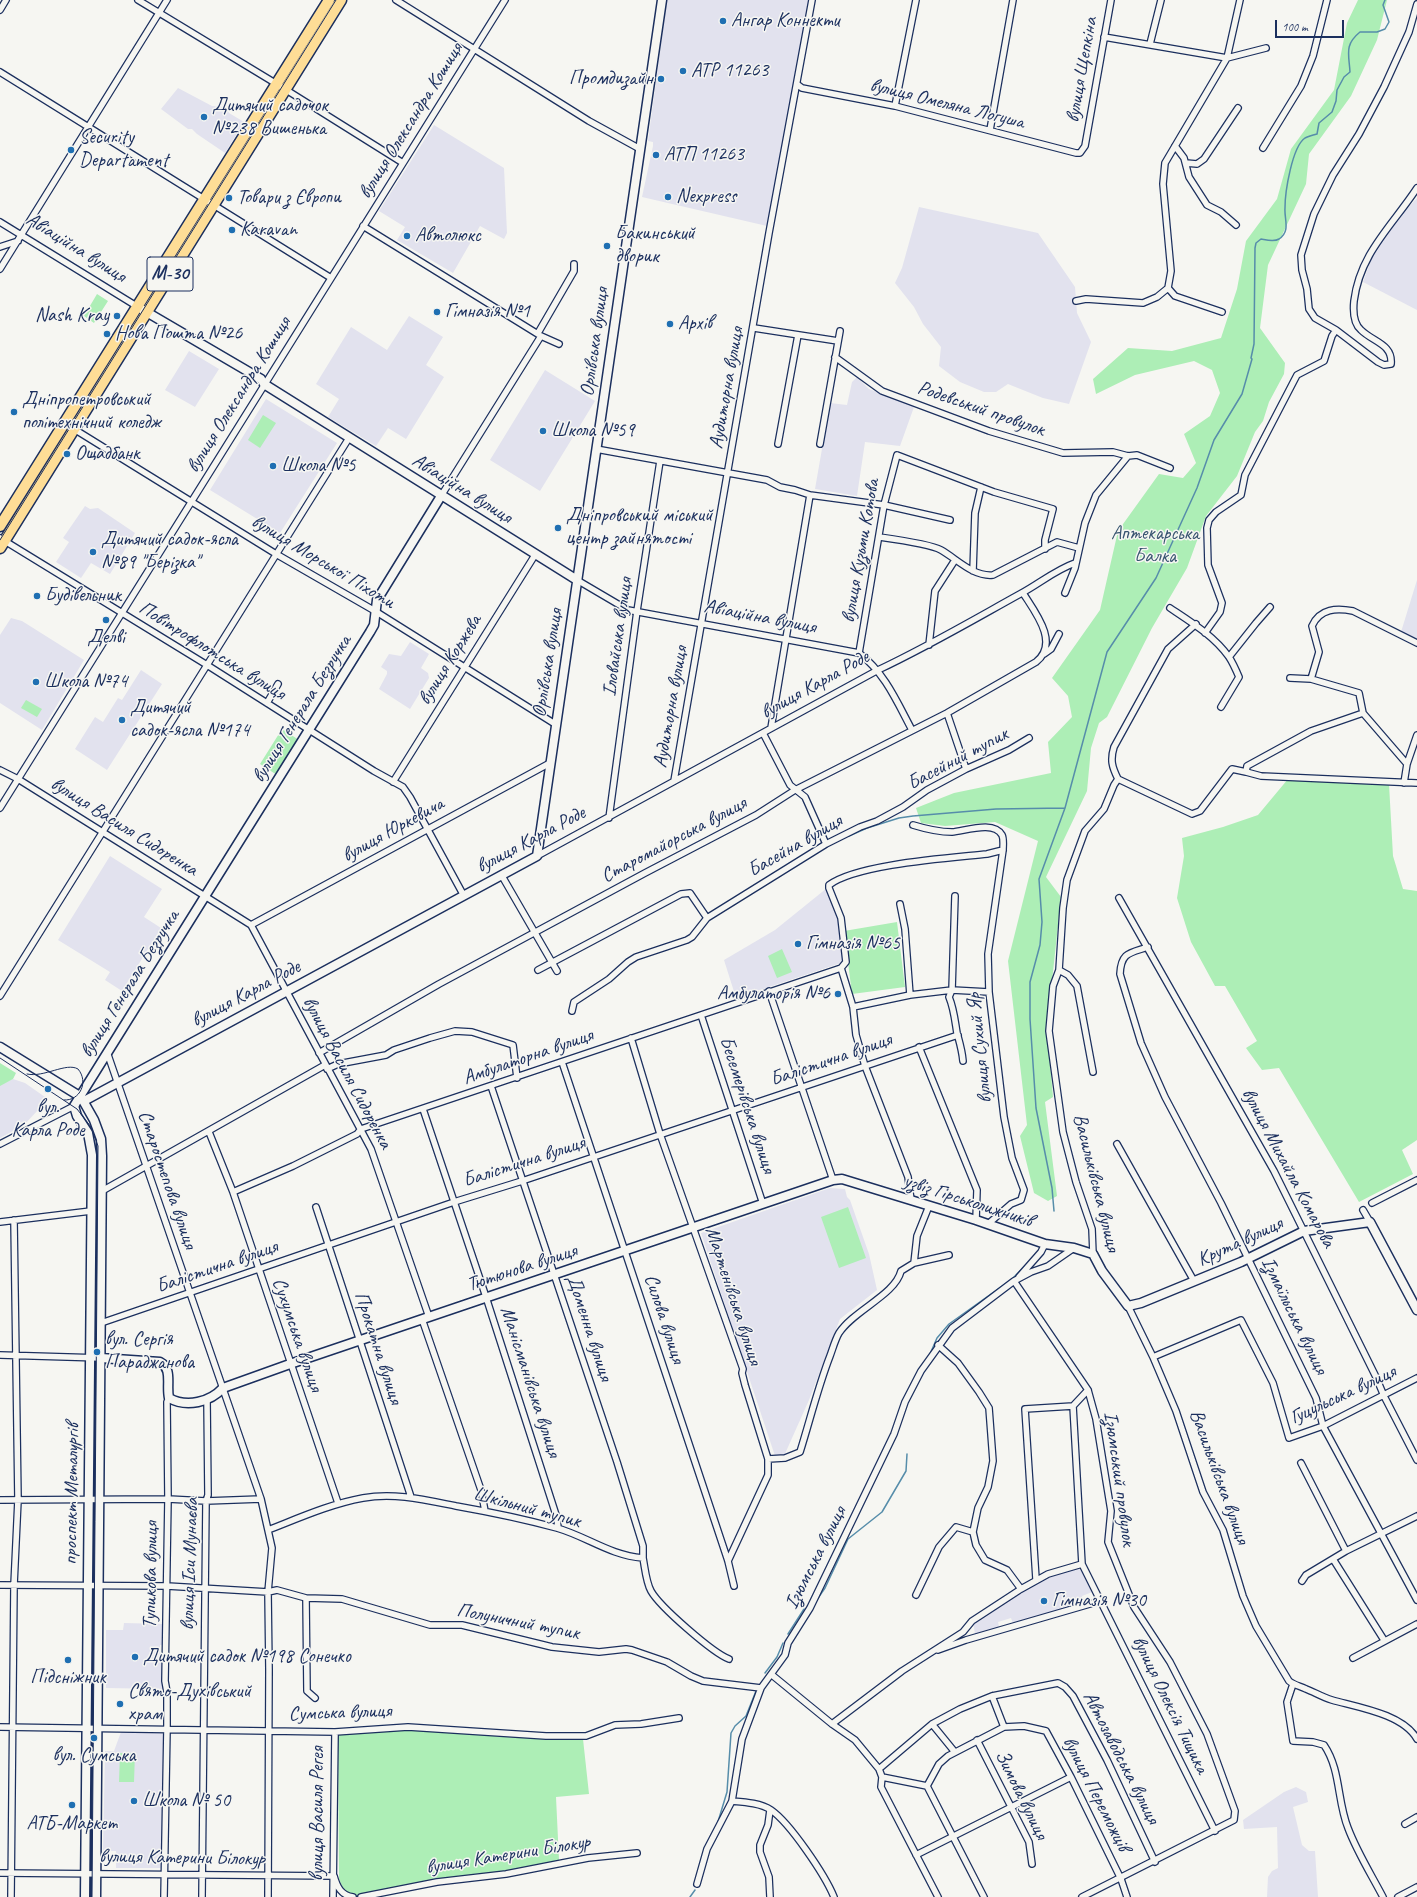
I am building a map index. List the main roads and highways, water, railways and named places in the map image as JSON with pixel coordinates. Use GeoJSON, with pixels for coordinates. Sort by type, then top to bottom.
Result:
{"type":"FeatureCollection","features":[{"type":"Feature","properties":{"kind":"highway","name":"М-30"},"geometry":{"type":"LineString","coordinates":[[281,86],[328,0]]}},
{"type":"Feature","properties":{"kind":"highway","name":"М-30"},"geometry":{"type":"LineString","coordinates":[[0,526],[142,310],[281,86],[341,0]]}},
{"type":"Feature","properties":{"kind":"highway","name":"М-30"},"geometry":{"type":"LineString","coordinates":[[2,542],[74,429],[142,310]]}},
{"type":"Feature","properties":{"kind":"waterway"},"geometry":{"type":"LineString","coordinates":[[1054,1211],[1052,1188],[1036,1108],[1030,1019],[1030,982],[1040,945],[1042,922],[1039,879],[1065,808],[1107,652],[1156,578],[1197,488],[1214,440],[1242,394],[1252,359],[1254,344],[1256,243],[1261,239],[1277,240],[1283,236],[1286,229],[1286,192],[1290,170],[1296,150],[1305,138],[1317,134],[1319,123],[1332,112],[1336,101],[1337,90],[1344,77],[1350,72],[1349,50],[1352,41],[1360,32],[1377,32],[1385,29],[1389,22],[1383,5],[1385,0]]}},
{"type":"Feature","properties":{"kind":"waterway"},"geometry":{"type":"LineString","coordinates":[[849,836],[867,828],[899,818],[913,816],[996,809],[1065,808]]}},
{"type":"Feature","properties":{"kind":"waterway"},"geometry":{"type":"LineString","coordinates":[[930,1354],[937,1338],[949,1324],[1012,1279],[1026,1265]]}},
{"type":"Feature","properties":{"kind":"waterway"},"geometry":{"type":"LineString","coordinates":[[816,1601],[825,1588],[848,1539],[882,1512],[906,1471],[907,1454]]}},
{"type":"Feature","properties":{"kind":"waterway"},"geometry":{"type":"LineString","coordinates":[[788,1634],[804,1609]]}},
{"type":"Feature","properties":{"kind":"waterway"},"geometry":{"type":"LineString","coordinates":[[765,1673],[777,1657],[783,1643]]}},
{"type":"Feature","properties":{"kind":"waterway"},"geometry":{"type":"LineString","coordinates":[[717,1825],[727,1792],[731,1733],[735,1726],[746,1716],[756,1691]]}},
{"type":"Feature","properties":{"kind":"waterway"},"geometry":{"type":"LineString","coordinates":[[690,1897],[695,1890]]}},
{"type":"Feature","properties":{"kind":"tram line"},"geometry":{"type":"LineString","coordinates":[[0,540],[336,0]]}},
{"type":"Feature","properties":{"kind":"tram line"},"geometry":{"type":"LineString","coordinates":[[0,1058],[77,1109],[91,1127],[98,1146],[92,1897]]}},
{"type":"Feature","properties":{"kind":"tram line"},"geometry":{"type":"LineString","coordinates":[[27,1074],[40,1074],[67,1067],[78,1069],[83,1079],[81,1090],[74,1097],[64,1100]]}},
{"type":"Feature","properties":{"kind":"place","name":"Ангар Коннекти"},"geometry":{"type":"Point","coordinates":[723,21]}},
{"type":"Feature","properties":{"kind":"place","name":"ATP 11263"},"geometry":{"type":"Point","coordinates":[683,71]}},
{"type":"Feature","properties":{"kind":"place","name":"Промдизайн"},"geometry":{"type":"Point","coordinates":[661,79]}},
{"type":"Feature","properties":{"kind":"place","name":"Дитячий садочок №238 Вишенька"},"geometry":{"type":"Point","coordinates":[204,117]}},
{"type":"Feature","properties":{"kind":"place","name":"Security Departament"},"geometry":{"type":"Point","coordinates":[71,150]}},
{"type":"Feature","properties":{"kind":"place","name":"АТП 11263"},"geometry":{"type":"Point","coordinates":[656,155]}},
{"type":"Feature","properties":{"kind":"place","name":"Nexpress"},"geometry":{"type":"Point","coordinates":[668,197]}},
{"type":"Feature","properties":{"kind":"place","name":"Товари з Європи"},"geometry":{"type":"Point","coordinates":[229,198]}},
{"type":"Feature","properties":{"kind":"place","name":"Karavan"},"geometry":{"type":"Point","coordinates":[232,230]}},
{"type":"Feature","properties":{"kind":"place","name":"Автолюкс"},"geometry":{"type":"Point","coordinates":[407,236]}},
{"type":"Feature","properties":{"kind":"place","name":"Бакинський дворик"},"geometry":{"type":"Point","coordinates":[607,246]}},
{"type":"Feature","properties":{"kind":"place","name":"Гімназія №1"},"geometry":{"type":"Point","coordinates":[437,312]}},
{"type":"Feature","properties":{"kind":"place","name":"Nash Kray"},"geometry":{"type":"Point","coordinates":[117,316]}},
{"type":"Feature","properties":{"kind":"place","name":"Архів"},"geometry":{"type":"Point","coordinates":[670,324]}},
{"type":"Feature","properties":{"kind":"place","name":"Нова Пошта №26"},"geometry":{"type":"Point","coordinates":[107,334]}},
{"type":"Feature","properties":{"kind":"place","name":"Дніпропетровський політехнічний коледж"},"geometry":{"type":"Point","coordinates":[14,412]}},
{"type":"Feature","properties":{"kind":"place","name":"Школа №59"},"geometry":{"type":"Point","coordinates":[543,431]}},
{"type":"Feature","properties":{"kind":"place","name":"Ощадбанк"},"geometry":{"type":"Point","coordinates":[67,454]}},
{"type":"Feature","properties":{"kind":"place","name":"Школа №5"},"geometry":{"type":"Point","coordinates":[273,466]}},
{"type":"Feature","properties":{"kind":"place","name":"Дніпровський міський центр зайнятості"},"geometry":{"type":"Point","coordinates":[558,528]}},
{"type":"Feature","properties":{"kind":"place","name":"Дитячий садок-ясла №89 \"Берізка\""},"geometry":{"type":"Point","coordinates":[93,552]}},
{"type":"Feature","properties":{"kind":"place","name":"Будівельник"},"geometry":{"type":"Point","coordinates":[37,596]}},
{"type":"Feature","properties":{"kind":"place","name":"Делві"},"geometry":{"type":"Point","coordinates":[106,620]}},
{"type":"Feature","properties":{"kind":"place","name":"Школа №74"},"geometry":{"type":"Point","coordinates":[36,682]}},
{"type":"Feature","properties":{"kind":"place","name":"Дитячий садок-ясла №174"},"geometry":{"type":"Point","coordinates":[122,720]}},
{"type":"Feature","properties":{"kind":"place","name":"Гімназія №65"},"geometry":{"type":"Point","coordinates":[798,944]}},
{"type":"Feature","properties":{"kind":"place","name":"Амбулаторія №6"},"geometry":{"type":"Point","coordinates":[838,994]}},
{"type":"Feature","properties":{"kind":"place","name":"вул. Карла Роде"},"geometry":{"type":"Point","coordinates":[48,1089]}},
{"type":"Feature","properties":{"kind":"place","name":"вул. Сергія Параджанова"},"geometry":{"type":"Point","coordinates":[97,1352]}},
{"type":"Feature","properties":{"kind":"place","name":"Гімназія №30"},"geometry":{"type":"Point","coordinates":[1044,1601]}},
{"type":"Feature","properties":{"kind":"place","name":"Дитячий садок №198 Сонечко"},"geometry":{"type":"Point","coordinates":[135,1657]}},
{"type":"Feature","properties":{"kind":"place","name":"Підсніжник"},"geometry":{"type":"Point","coordinates":[68,1660]}},
{"type":"Feature","properties":{"kind":"place","name":"Свято-Духівський храм"},"geometry":{"type":"Point","coordinates":[120,1704]}},
{"type":"Feature","properties":{"kind":"place","name":"вул. Сумська"},"geometry":{"type":"Point","coordinates":[94,1738]}},
{"type":"Feature","properties":{"kind":"place","name":"Школа № 50"},"geometry":{"type":"Point","coordinates":[134,1801]}},
{"type":"Feature","properties":{"kind":"place","name":"АТБ-Маркет"},"geometry":{"type":"Point","coordinates":[72,1805]}},
{"type":"Feature","properties":{"kind":"park label","name":"Аптекарська Балка"},"geometry":{"type":"Point","coordinates":[1155,546]}}]}
